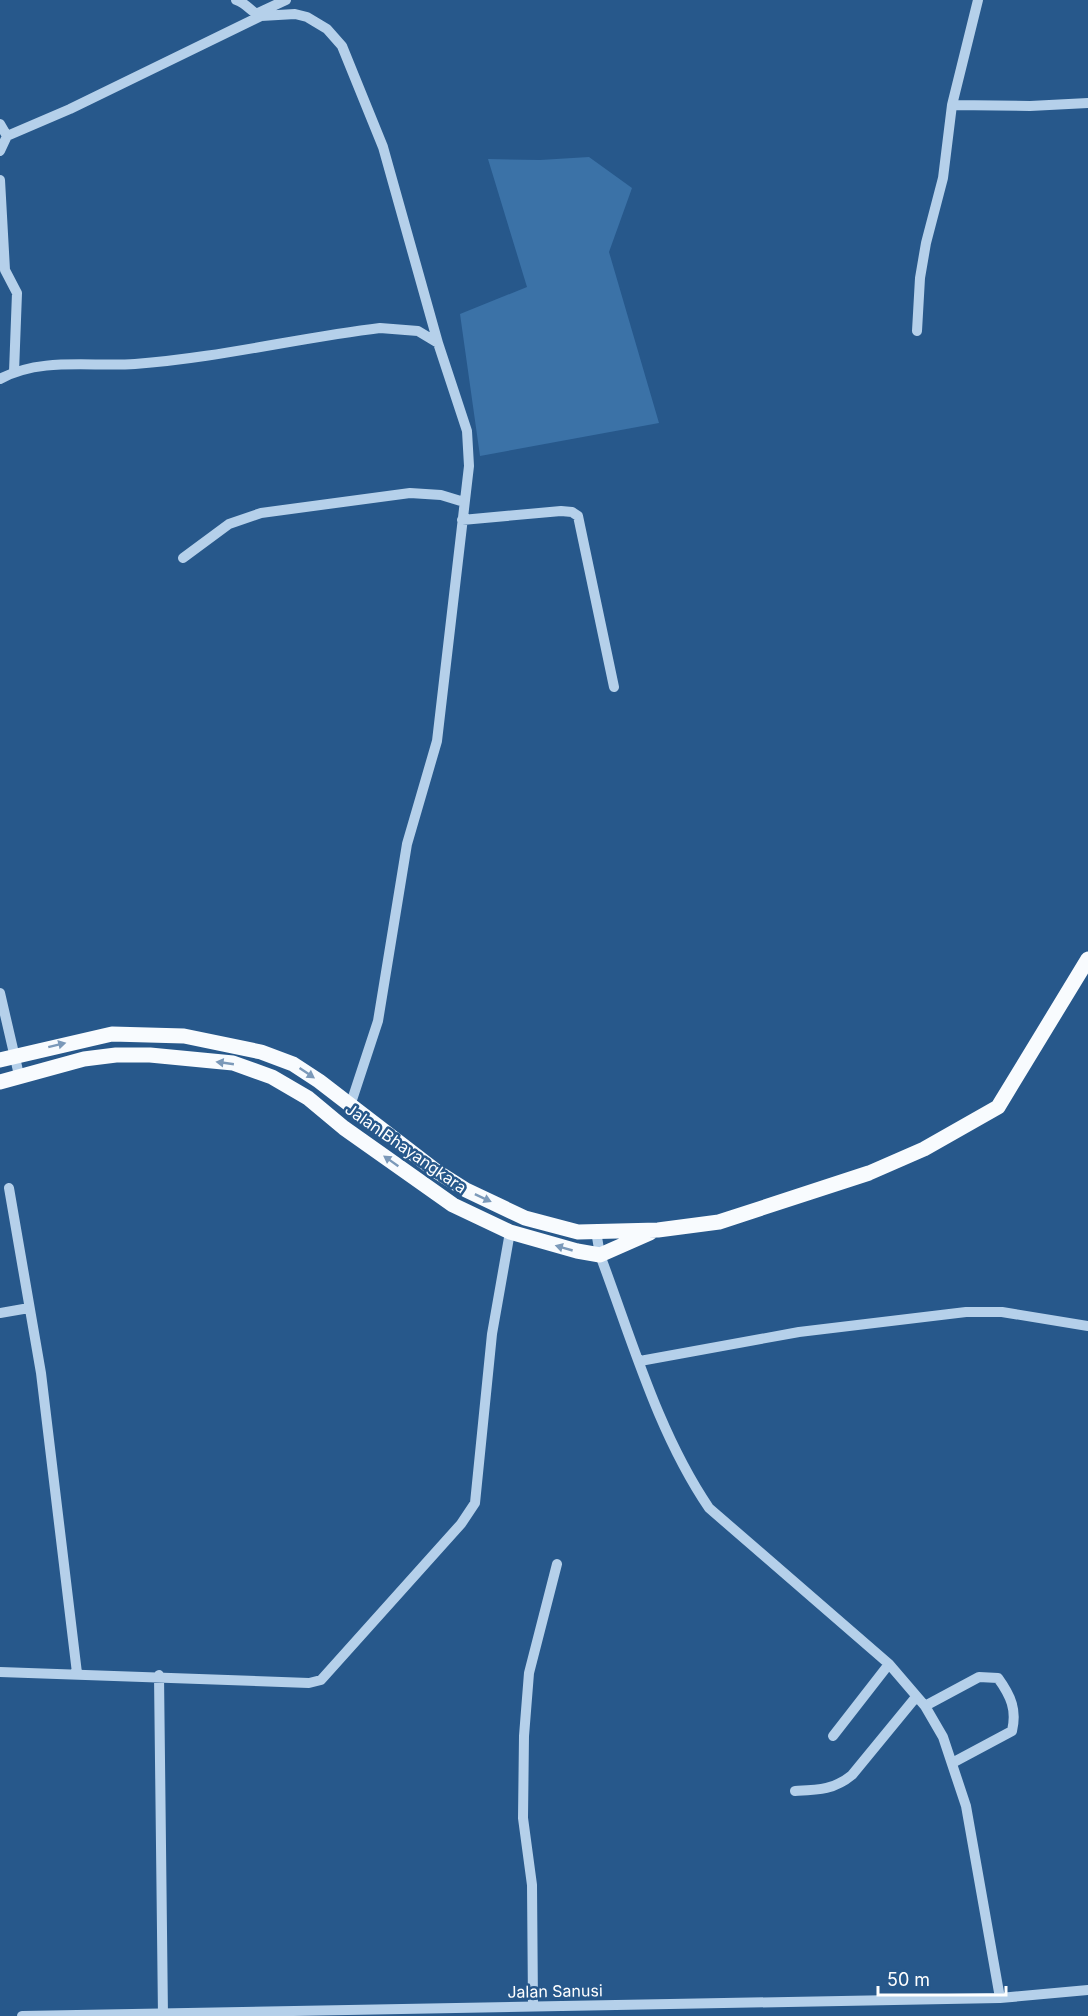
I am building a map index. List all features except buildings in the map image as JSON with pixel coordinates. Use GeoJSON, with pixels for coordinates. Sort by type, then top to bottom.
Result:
{"type":"FeatureCollection","features":[{"type":"Feature","properties":{"kind":"main road"},"geometry":{"type":"LineString","coordinates":[[600,1255],[658,1230],[719,1222],[868,1173],[924,1149],[998,1107],[1088,959]]}},
{"type":"Feature","properties":{"kind":"main road","name":"Jalan Bhayangkara"},"geometry":{"type":"LineString","coordinates":[[7,1057],[112,1034],[193,1037],[261,1052],[293,1064],[466,1190],[545,1224],[578,1232],[658,1230]]}},
{"type":"Feature","properties":{"kind":"main road","name":"Jalan Bhayangkara"},"geometry":{"type":"LineString","coordinates":[[0,1082],[84,1059],[116,1055],[150,1055],[233,1063],[272,1077],[308,1098],[344,1128],[453,1205],[510,1232],[577,1251],[600,1255]]}},
{"type":"Feature","properties":{"kind":"street"},"geometry":{"type":"LineString","coordinates":[[0,151],[7,136],[70,109],[286,0]]}},
{"type":"Feature","properties":{"kind":"street"},"geometry":{"type":"LineString","coordinates":[[918,331],[920,278],[943,178],[952,105],[978,0]]}},
{"type":"Feature","properties":{"kind":"street"},"geometry":{"type":"LineString","coordinates":[[241,1],[258,15],[295,14],[307,17],[327,29],[342,46],[383,147],[438,343],[469,443],[437,741],[407,844],[378,1021],[350,1106]]}},
{"type":"Feature","properties":{"kind":"street"},"geometry":{"type":"LineString","coordinates":[[952,105],[1030,106],[1088,103]]}},
{"type":"Feature","properties":{"kind":"street"},"geometry":{"type":"LineString","coordinates":[[0,124],[7,136]]}},
{"type":"Feature","properties":{"kind":"street"},"geometry":{"type":"LineString","coordinates":[[0,180],[5,270],[17,293],[14,372]]}},
{"type":"Feature","properties":{"kind":"street"},"geometry":{"type":"LineString","coordinates":[[0,379],[14,372],[62,365],[147,362],[380,328],[418,331],[438,343]]}},
{"type":"Feature","properties":{"kind":"street"},"geometry":{"type":"LineString","coordinates":[[183,558],[229,524],[261,513],[410,493],[441,495],[464,502]]}},
{"type":"Feature","properties":{"kind":"street"},"geometry":{"type":"LineString","coordinates":[[462,520],[561,511],[572,512],[578,516],[614,687]]}},
{"type":"Feature","properties":{"kind":"street"},"geometry":{"type":"LineString","coordinates":[[0,993],[7,1057],[19,1075]]}},
{"type":"Feature","properties":{"kind":"street"},"geometry":{"type":"LineString","coordinates":[[9,1188],[41,1373],[77,1673]]}},
{"type":"Feature","properties":{"kind":"street"},"geometry":{"type":"LineString","coordinates":[[596,1231],[600,1255],[640,1361],[684,1468],[709,1509],[889,1664],[925,1706],[944,1737],[954,1762],[966,1806],[1000,1998]]}},
{"type":"Feature","properties":{"kind":"street"},"geometry":{"type":"LineString","coordinates":[[0,1672],[159,1675],[309,1683],[321,1680],[470,1513],[476,1496],[492,1334],[510,1232]]}},
{"type":"Feature","properties":{"kind":"street"},"geometry":{"type":"LineString","coordinates":[[0,1313],[29,1308]]}},
{"type":"Feature","properties":{"kind":"street"},"geometry":{"type":"LineString","coordinates":[[640,1361],[799,1332],[954,1313],[1002,1312],[1088,1326]]}},
{"type":"Feature","properties":{"kind":"street"},"geometry":{"type":"LineString","coordinates":[[533,2006],[532,1885],[523,1818],[524,1736],[529,1673],[557,1564]]}},
{"type":"Feature","properties":{"kind":"street"},"geometry":{"type":"LineString","coordinates":[[832,1736],[889,1664]]}},
{"type":"Feature","properties":{"kind":"street"},"geometry":{"type":"LineString","coordinates":[[159,1675],[164,2015]]}},
{"type":"Feature","properties":{"kind":"street"},"geometry":{"type":"LineString","coordinates":[[925,1706],[979,1677],[998,1678],[1010,1695],[1016,1717],[1012,1731],[954,1762]]}},
{"type":"Feature","properties":{"kind":"street"},"geometry":{"type":"LineString","coordinates":[[795,1791],[830,1789],[852,1775],[916,1696]]}},
{"type":"Feature","properties":{"kind":"street","name":"Jalan Sanusi"},"geometry":{"type":"LineString","coordinates":[[22,2016],[1000,1998],[1088,1990]]}},
{"type":"Feature","properties":{"kind":"shaded area"},"geometry":{"type":"Polygon","coordinates":[[[589,157],[632,188],[609,252],[659,423],[480,456],[460,314],[527,287],[488,159],[540,160],[589,157]]]}}]}
